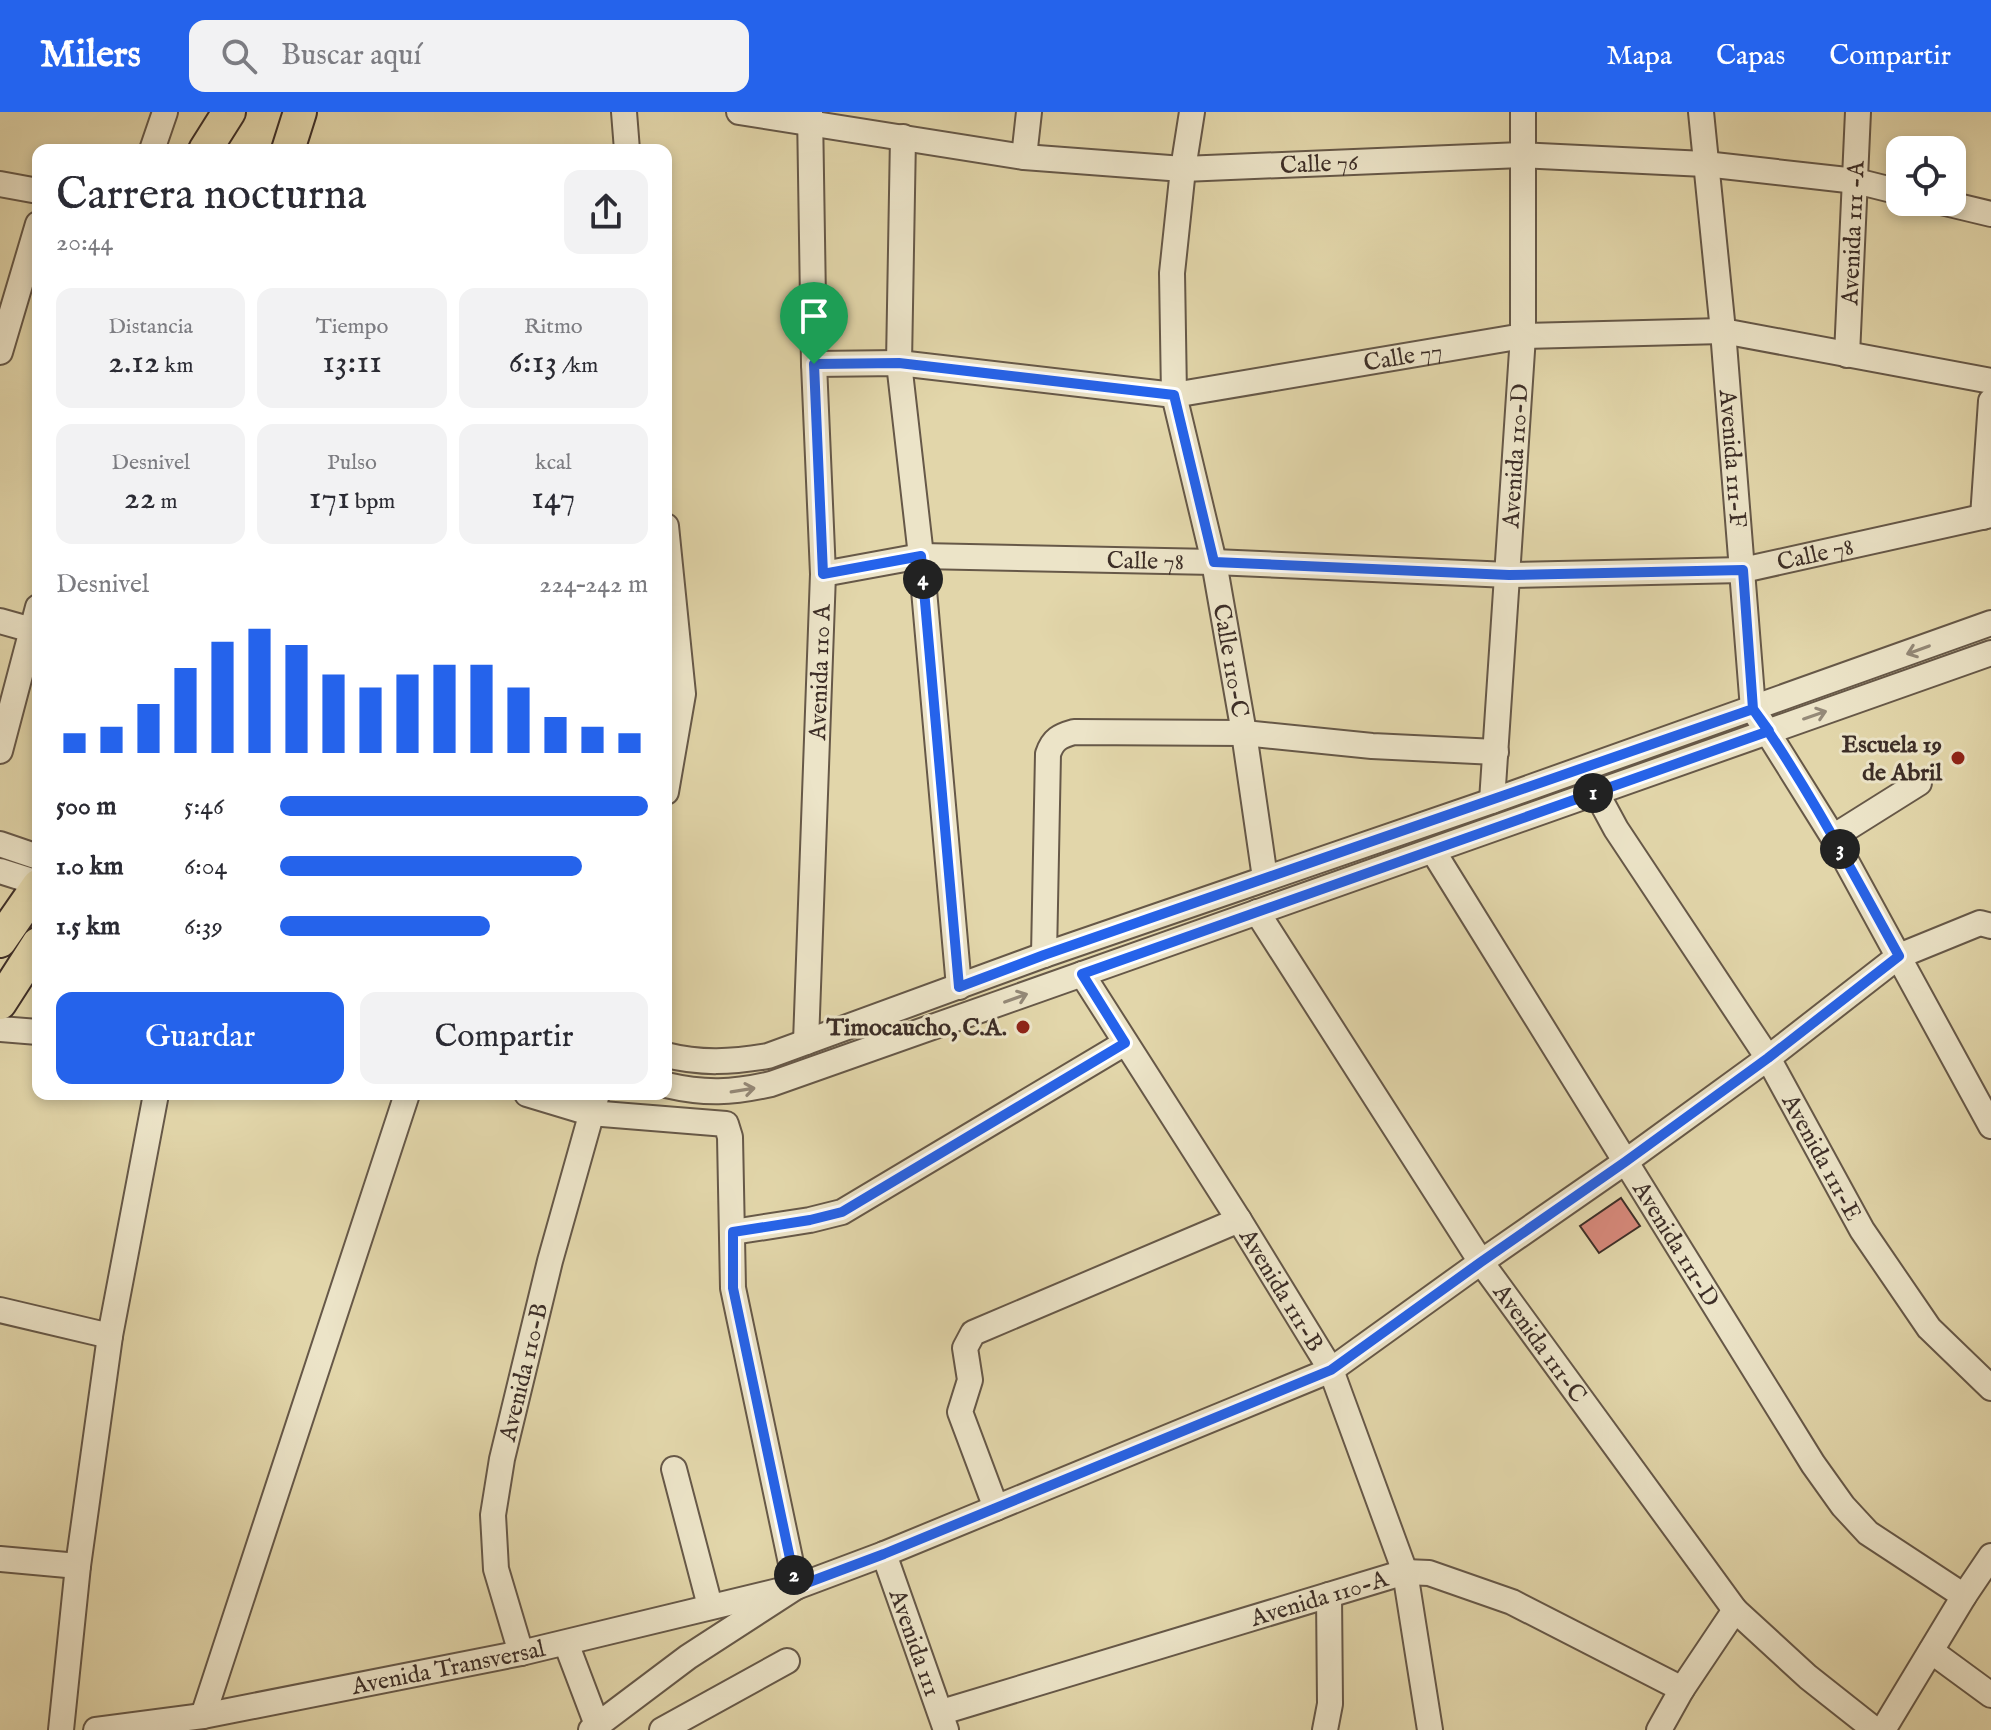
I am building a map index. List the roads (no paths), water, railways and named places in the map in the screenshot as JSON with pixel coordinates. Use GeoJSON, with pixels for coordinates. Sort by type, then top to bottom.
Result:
{"type":"FeatureCollection","features":[{"type":"Feature","properties":{"kind":"main road"},"geometry":{"type":"LineString","coordinates":[[209,144],[229,112]]}},
{"type":"Feature","properties":{"kind":"main road"},"geometry":{"type":"LineString","coordinates":[[290,144],[300,112]]}},
{"type":"Feature","properties":{"kind":"main road"},"geometry":{"type":"LineString","coordinates":[[0,941],[32,893]]}},
{"type":"Feature","properties":{"kind":"main road"},"geometry":{"type":"LineString","coordinates":[[0,1003],[32,953]]}},
{"type":"Feature","properties":{"kind":"street"},"geometry":{"type":"LineString","coordinates":[[624,112],[627,144]]}},
{"type":"Feature","properties":{"kind":"street","name":"Calle 76"},"geometry":{"type":"LineString","coordinates":[[739,112],[809,118],[1024,157],[1183,169],[1521,155],[1705,164],[1856,181],[1886,188]]}},
{"type":"Feature","properties":{"kind":"street"},"geometry":{"type":"LineString","coordinates":[[1024,157],[1029,112]]}},
{"type":"Feature","properties":{"kind":"street","name":"Calle 110-C"},"geometry":{"type":"LineString","coordinates":[[1192,112],[1172,273],[1174,395],[1214,562],[1265,878]]}},
{"type":"Feature","properties":{"kind":"street","name":"Avenida 110-D"},"geometry":{"type":"LineString","coordinates":[[1492,801],[1523,336],[1523,112]]}},
{"type":"Feature","properties":{"kind":"street","name":"Avenida 111-F"},"geometry":{"type":"LineString","coordinates":[[1701,112],[1723,331],[1753,709]]}},
{"type":"Feature","properties":{"kind":"street","name":"Avenida 111 -A"},"geometry":{"type":"LineString","coordinates":[[1847,355],[1858,112]]}},
{"type":"Feature","properties":{"kind":"street"},"geometry":{"type":"LineString","coordinates":[[154,144],[165,115]]}},
{"type":"Feature","properties":{"kind":"street","name":"Avenida 110 A"},"geometry":{"type":"LineString","coordinates":[[806,1042],[823,574],[814,364],[809,118]]}},
{"type":"Feature","properties":{"kind":"street"},"geometry":{"type":"LineString","coordinates":[[903,137],[899,363],[921,556],[959,987]]}},
{"type":"Feature","properties":{"kind":"street"},"geometry":{"type":"LineString","coordinates":[[0,184],[32,190]]}},
{"type":"Feature","properties":{"kind":"street"},"geometry":{"type":"LineString","coordinates":[[1966,208],[1991,214]]}},
{"type":"Feature","properties":{"kind":"street"},"geometry":{"type":"LineString","coordinates":[[0,352],[32,244]]}},
{"type":"Feature","properties":{"kind":"street","name":"Calle 77"},"geometry":{"type":"LineString","coordinates":[[814,364],[899,363],[1174,395],[1523,336],[1723,331],[1991,381]]}},
{"type":"Feature","properties":{"kind":"street"},"geometry":{"type":"LineString","coordinates":[[1987,516],[1991,401]]}},
{"type":"Feature","properties":{"kind":"street","name":"Calle 78"},"geometry":{"type":"LineString","coordinates":[[823,574],[921,556],[1214,562],[1509,575],[1743,570],[1987,516]]}},
{"type":"Feature","properties":{"kind":"street"},"geometry":{"type":"LineString","coordinates":[[672,593],[683,694],[672,757]]}},
{"type":"Feature","properties":{"kind":"street"},"geometry":{"type":"LineString","coordinates":[[0,621],[32,619]]}},
{"type":"Feature","properties":{"kind":"street"},"geometry":{"type":"LineString","coordinates":[[672,1057],[688,1061],[729,1063],[768,1056],[1044,955],[1492,801],[1991,623]]}},
{"type":"Feature","properties":{"kind":"street"},"geometry":{"type":"LineString","coordinates":[[0,751],[32,630]]}},
{"type":"Feature","properties":{"kind":"street"},"geometry":{"type":"LineString","coordinates":[[672,1086],[695,1092],[738,1092],[771,1084],[1991,653]]}},
{"type":"Feature","properties":{"kind":"street"},"geometry":{"type":"LineString","coordinates":[[1753,709],[1833,837],[1991,1126]]}},
{"type":"Feature","properties":{"kind":"street"},"geometry":{"type":"LineString","coordinates":[[1044,955],[1048,754],[1052,743],[1060,736],[1074,732],[1244,733],[1372,746],[1496,752]]}},
{"type":"Feature","properties":{"kind":"street"},"geometry":{"type":"LineString","coordinates":[[1833,837],[1919,783]]}},
{"type":"Feature","properties":{"kind":"street","name":"Avenida 111-E"},"geometry":{"type":"LineString","coordinates":[[1596,792],[1616,829],[1768,1058],[1862,1230],[1929,1328],[1991,1388]]}},
{"type":"Feature","properties":{"kind":"street"},"geometry":{"type":"LineString","coordinates":[[0,844],[32,855]]}},
{"type":"Feature","properties":{"kind":"street","name":"Avenida 111-D"},"geometry":{"type":"LineString","coordinates":[[1433,851],[1813,1464],[1843,1506],[1868,1533],[1964,1596]]}},
{"type":"Feature","properties":{"kind":"street"},"geometry":{"type":"LineString","coordinates":[[0,871],[32,882]]}},
{"type":"Feature","properties":{"kind":"street","name":"Avenida 111-C"},"geometry":{"type":"LineString","coordinates":[[1257,912],[1481,1262],[1735,1610],[1808,1677],[1875,1730]]}},
{"type":"Feature","properties":{"kind":"street"},"geometry":{"type":"LineString","coordinates":[[566,1643],[596,1729],[688,1657],[796,1587],[884,1554],[1331,1370],[1768,1058],[1899,956],[1980,923],[1991,926]]}},
{"type":"Feature","properties":{"kind":"street","name":"Avenida 111-B"},"geometry":{"type":"LineString","coordinates":[[1082,974],[1331,1370],[1405,1572],[1430,1730]]}},
{"type":"Feature","properties":{"kind":"street"},"geometry":{"type":"LineString","coordinates":[[0,1029],[32,1032]]}},
{"type":"Feature","properties":{"kind":"street"},"geometry":{"type":"LineString","coordinates":[[733,1232],[842,1212],[1125,1043]]}},
{"type":"Feature","properties":{"kind":"street"},"geometry":{"type":"LineString","coordinates":[[61,1730],[78,1566],[110,1336],[155,1100]]}},
{"type":"Feature","properties":{"kind":"street"},"geometry":{"type":"LineString","coordinates":[[203,1716],[405,1100]]}},
{"type":"Feature","properties":{"kind":"street"},"geometry":{"type":"LineString","coordinates":[[572,1100],[726,1124],[730,1137],[733,1288],[796,1587]]}},
{"type":"Feature","properties":{"kind":"street","name":"Avenida 110-B"},"geometry":{"type":"LineString","coordinates":[[521,1653],[496,1569],[493,1515],[502,1459],[542,1290],[594,1103]]}},
{"type":"Feature","properties":{"kind":"street"},"geometry":{"type":"LineString","coordinates":[[996,1508],[960,1412],[970,1380],[965,1348],[973,1333],[1239,1220]]}},
{"type":"Feature","properties":{"kind":"street"},"geometry":{"type":"LineString","coordinates":[[0,1310],[110,1336]]}},
{"type":"Feature","properties":{"kind":"street"},"geometry":{"type":"LineString","coordinates":[[674,1469],[710,1606]]}},
{"type":"Feature","properties":{"kind":"street","name":"Avenida 111"},"geometry":{"type":"LineString","coordinates":[[884,1554],[944,1721]]}},
{"type":"Feature","properties":{"kind":"street"},"geometry":{"type":"LineString","coordinates":[[1883,1730],[1991,1557]]}},
{"type":"Feature","properties":{"kind":"street"},"geometry":{"type":"LineString","coordinates":[[0,1559],[78,1566]]}},
{"type":"Feature","properties":{"kind":"street","name":"Avenida 110-A"},"geometry":{"type":"LineString","coordinates":[[944,1721],[1405,1572],[1429,1573],[1512,1602],[1682,1689]]}},
{"type":"Feature","properties":{"kind":"street","name":"Avenida Transversal"},"geometry":{"type":"LineString","coordinates":[[96,1730],[203,1716],[521,1653],[796,1587]]}},
{"type":"Feature","properties":{"kind":"street"},"geometry":{"type":"LineString","coordinates":[[1325,1730],[1330,1704],[1329,1595]]}},
{"type":"Feature","properties":{"kind":"street"},"geometry":{"type":"LineString","coordinates":[[1659,1730],[1682,1689],[1735,1610]]}},
{"type":"Feature","properties":{"kind":"street"},"geometry":{"type":"LineString","coordinates":[[673,1617],[688,1657]]}},
{"type":"Feature","properties":{"kind":"street"},"geometry":{"type":"LineString","coordinates":[[1931,1651],[1991,1695]]}},
{"type":"Feature","properties":{"kind":"street"},"geometry":{"type":"LineString","coordinates":[[662,1730],[787,1661]]}},
{"type":"Feature","properties":{"kind":"place","name":"Escuela 19 de Abril"},"geometry":{"type":"Point","coordinates":[1958,758]}},
{"type":"Feature","properties":{"kind":"place","name":"Timocaucho, C.A."},"geometry":{"type":"Point","coordinates":[1023,1027]}}]}
